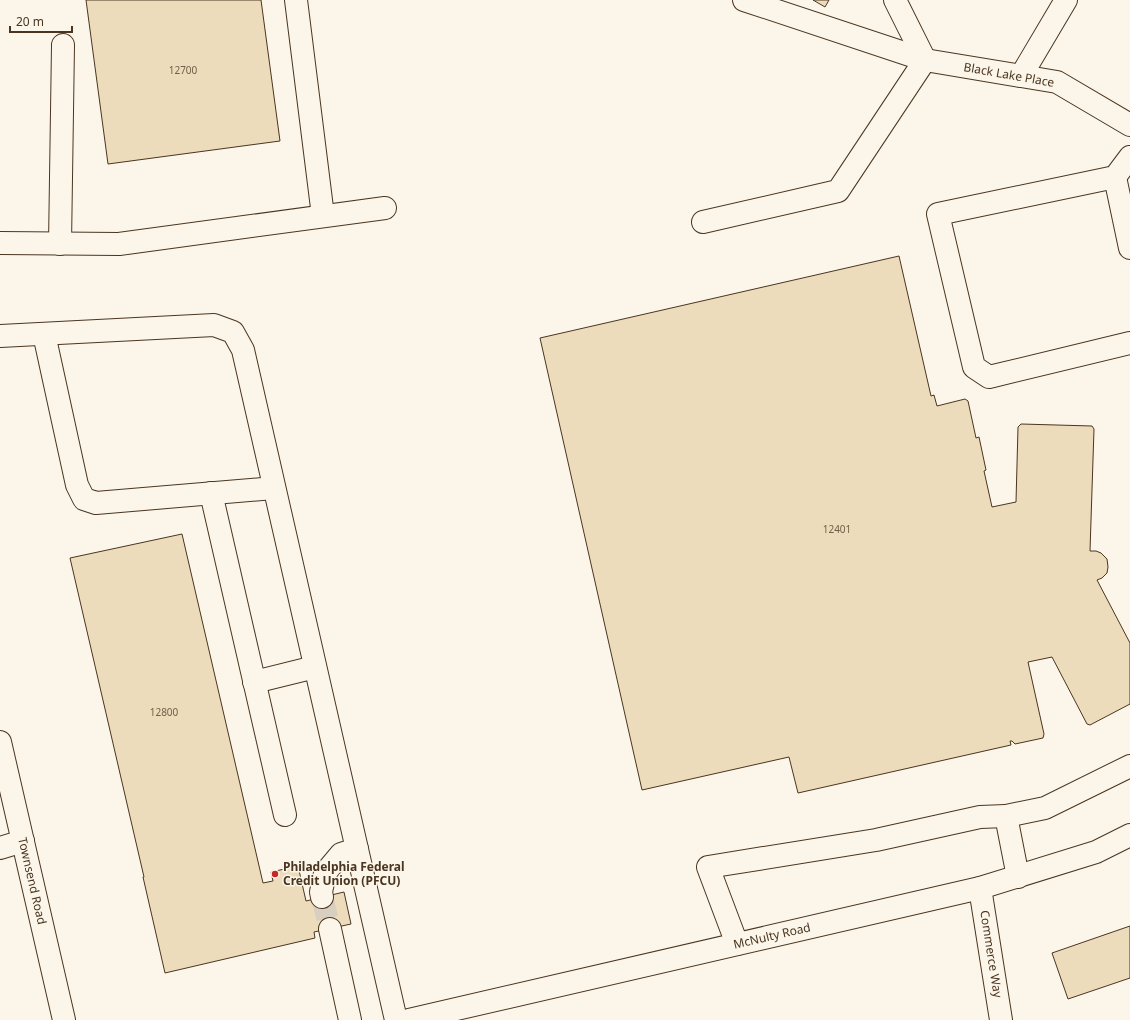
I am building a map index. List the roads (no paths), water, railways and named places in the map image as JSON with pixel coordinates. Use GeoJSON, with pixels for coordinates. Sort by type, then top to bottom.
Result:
{"type":"FeatureCollection","features":[{"type":"Feature","properties":{"kind":"street"},"geometry":{"type":"LineString","coordinates":[[296,0],[323,216]]}},
{"type":"Feature","properties":{"kind":"street","name":"Black Lake Place"},"geometry":{"type":"LineString","coordinates":[[744,0],[925,60],[1057,82],[1130,125]]}},
{"type":"Feature","properties":{"kind":"street"},"geometry":{"type":"LineString","coordinates":[[703,222],[838,191],[925,60],[895,0]]}},
{"type":"Feature","properties":{"kind":"street"},"geometry":{"type":"LineString","coordinates":[[1021,76],[1066,0]]}},
{"type":"Feature","properties":{"kind":"street"},"geometry":{"type":"LineString","coordinates":[[60,244],[62,45]]}},
{"type":"Feature","properties":{"kind":"street"},"geometry":{"type":"LineString","coordinates":[[1130,157],[1115,177],[938,214],[974,367],[989,377],[1130,343]]}},
{"type":"Feature","properties":{"kind":"street"},"geometry":{"type":"LineString","coordinates":[[1115,177],[1130,248]]}},
{"type":"Feature","properties":{"kind":"street"},"geometry":{"type":"LineString","coordinates":[[0,243],[119,244],[385,208]]}},
{"type":"Feature","properties":{"kind":"street"},"geometry":{"type":"LineString","coordinates":[[0,336],[214,324],[233,332],[243,350],[396,1020]]}},
{"type":"Feature","properties":{"kind":"street"},"geometry":{"type":"LineString","coordinates":[[44,334],[77,484],[84,499],[96,503],[274,488]]}},
{"type":"Feature","properties":{"kind":"street"},"geometry":{"type":"LineString","coordinates":[[211,493],[285,815]]}},
{"type":"Feature","properties":{"kind":"street"},"geometry":{"type":"LineString","coordinates":[[254,682],[315,667]]}},
{"type":"Feature","properties":{"kind":"street","name":"Townsend Road"},"geometry":{"type":"LineString","coordinates":[[0,742],[64,1020]]}},
{"type":"Feature","properties":{"kind":"street"},"geometry":{"type":"LineString","coordinates":[[737,944],[708,868],[876,840],[980,817],[1006,816],[1045,808],[1130,766]]}},
{"type":"Feature","properties":{"kind":"street"},"geometry":{"type":"LineString","coordinates":[[1006,816],[1018,877]]}},
{"type":"Feature","properties":{"kind":"street","name":"McNulty Road"},"geometry":{"type":"LineString","coordinates":[[409,1020],[980,888],[1096,852],[1130,836]]}},
{"type":"Feature","properties":{"kind":"street"},"geometry":{"type":"LineString","coordinates":[[0,848],[23,842]]}},
{"type":"Feature","properties":{"kind":"street"},"geometry":{"type":"LineString","coordinates":[[322,897],[321,892],[325,873],[341,854],[357,849]]}},
{"type":"Feature","properties":{"kind":"street","name":"Commerce Way"},"geometry":{"type":"LineString","coordinates":[[980,888],[1001,1020]]}},
{"type":"Feature","properties":{"kind":"street"},"geometry":{"type":"LineString","coordinates":[[330,929],[350,1020]]}},
{"type":"Feature","properties":{"kind":"tunnel"},"geometry":{"type":"LineString","coordinates":[[322,897],[330,929]]}},
{"type":"Feature","properties":{"kind":"place","name":"Philadelphia Federal Credit Union (PFCU)"},"geometry":{"type":"Point","coordinates":[275,874]}}]}
